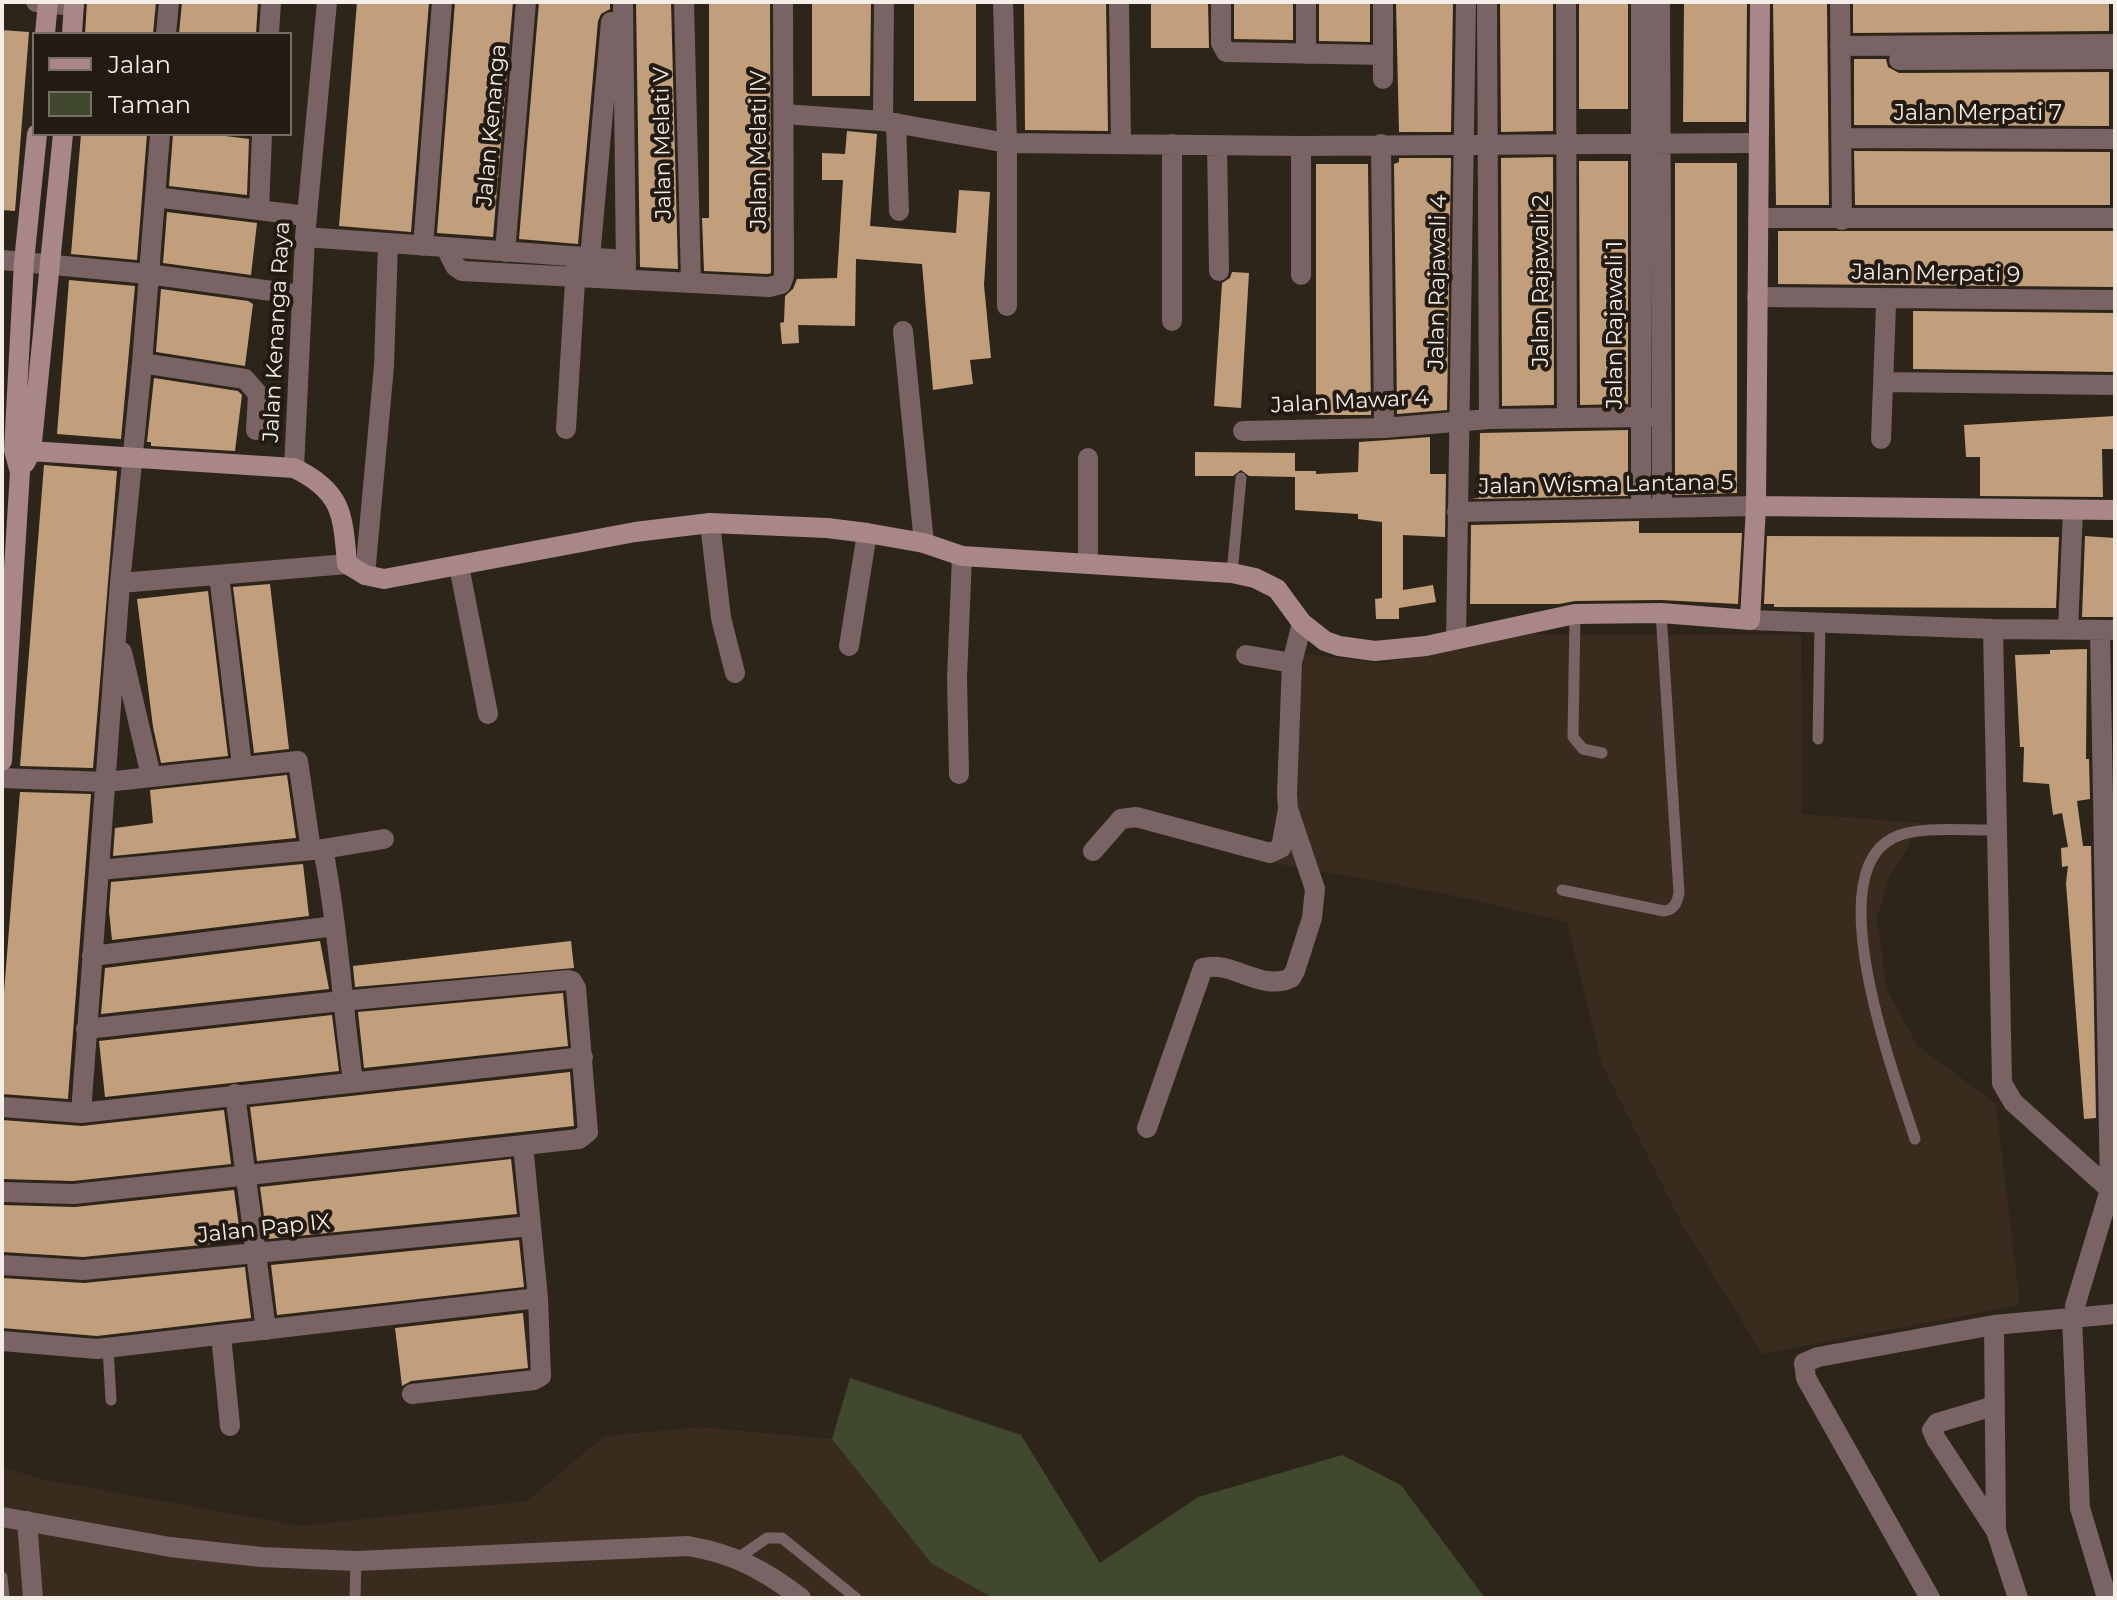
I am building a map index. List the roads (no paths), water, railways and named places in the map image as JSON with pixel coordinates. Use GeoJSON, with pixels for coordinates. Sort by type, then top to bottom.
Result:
{"type":"FeatureCollection","features":[{"type":"Feature","properties":{"kind":"street"},"geometry":{"type":"LineString","coordinates":[[45,32],[44,2],[74,4],[72,32]]}},
{"type":"Feature","properties":{"kind":"street"},"geometry":{"type":"LineString","coordinates":[[166,32],[169,2]]}},
{"type":"Feature","properties":{"kind":"street"},"geometry":{"type":"LineString","coordinates":[[269,32],[271,2]]}},
{"type":"Feature","properties":{"kind":"street","name":"Jalan Kenanga Raya"},"geometry":{"type":"LineString","coordinates":[[15,450],[294,468],[300,384],[301,295],[327,2]]}},
{"type":"Feature","properties":{"kind":"street"},"geometry":{"type":"LineString","coordinates":[[423,246],[442,2]]}},
{"type":"Feature","properties":{"kind":"street","name":"Jalan Kenanga"},"geometry":{"type":"LineString","coordinates":[[505,252],[526,2]]}},
{"type":"Feature","properties":{"kind":"street"},"geometry":{"type":"LineString","coordinates":[[566,429],[576,278],[583,258],[613,2]]}},
{"type":"Feature","properties":{"kind":"street"},"geometry":{"type":"LineString","coordinates":[[623,2],[626,270]]}},
{"type":"Feature","properties":{"kind":"street","name":"Jalan Melati V"},"geometry":{"type":"LineString","coordinates":[[684,2],[691,283]]}},
{"type":"Feature","properties":{"kind":"street","name":"Jalan Melati IV"},"geometry":{"type":"LineString","coordinates":[[691,283],[769,287],[781,284],[784,276],[783,2]]}},
{"type":"Feature","properties":{"kind":"street"},"geometry":{"type":"LineString","coordinates":[[884,2],[890,122],[899,211]]}},
{"type":"Feature","properties":{"kind":"street"},"geometry":{"type":"LineString","coordinates":[[1003,2],[1007,306]]}},
{"type":"Feature","properties":{"kind":"street"},"geometry":{"type":"LineString","coordinates":[[1119,2],[1121,143]]}},
{"type":"Feature","properties":{"kind":"street"},"geometry":{"type":"LineString","coordinates":[[1221,2],[1221,43],[1226,52],[1383,55]]}},
{"type":"Feature","properties":{"kind":"street"},"geometry":{"type":"LineString","coordinates":[[1306,2],[1306,54]]}},
{"type":"Feature","properties":{"kind":"street"},"geometry":{"type":"LineString","coordinates":[[1383,2],[1383,79]]}},
{"type":"Feature","properties":{"kind":"street","name":"Jalan Rajawali 4"},"geometry":{"type":"LineString","coordinates":[[1456,639],[1466,2]]}},
{"type":"Feature","properties":{"kind":"street"},"geometry":{"type":"LineString","coordinates":[[1487,2],[1489,419]]}},
{"type":"Feature","properties":{"kind":"street","name":"Jalan Rajawali 2"},"geometry":{"type":"LineString","coordinates":[[1566,2],[1567,418]]}},
{"type":"Feature","properties":{"kind":"street"},"geometry":{"type":"LineString","coordinates":[[1641,2],[1651,143],[1662,417],[1662,508]]}},
{"type":"Feature","properties":{"kind":"street"},"geometry":{"type":"LineString","coordinates":[[1651,143],[1660,2]]}},
{"type":"Feature","properties":{"kind":"street"},"geometry":{"type":"LineString","coordinates":[[1750,620],[1756,506],[1760,2]]}},
{"type":"Feature","properties":{"kind":"street"},"geometry":{"type":"LineString","coordinates":[[1840,2],[1842,220]]}},
{"type":"Feature","properties":{"kind":"street"},"geometry":{"type":"LineString","coordinates":[[1840,53],[2115,44]]}},
{"type":"Feature","properties":{"kind":"street"},"geometry":{"type":"LineString","coordinates":[[1840,53],[2115,59]]}},
{"type":"Feature","properties":{"kind":"street"},"geometry":{"type":"LineString","coordinates":[[784,114],[890,122],[1007,143],[1301,146],[1758,143]]}},
{"type":"Feature","properties":{"kind":"street"},"geometry":{"type":"LineString","coordinates":[[2,761],[20,472],[15,450],[24,262],[37,136]]}},
{"type":"Feature","properties":{"kind":"street"},"geometry":{"type":"LineString","coordinates":[[15,450],[49,264],[63,136]]}},
{"type":"Feature","properties":{"kind":"street"},"geometry":{"type":"LineString","coordinates":[[81,1113],[116,630],[160,136]]}},
{"type":"Feature","properties":{"kind":"street"},"geometry":{"type":"LineString","coordinates":[[259,210],[262,136]]}},
{"type":"Feature","properties":{"kind":"street","name":"Jalan Merpati 7"},"geometry":{"type":"LineString","coordinates":[[1841,138],[2115,139]]}},
{"type":"Feature","properties":{"kind":"street","name":"Jalan Rajawali 1"},"geometry":{"type":"LineString","coordinates":[[1641,508],[1640,417],[1651,143]]}},
{"type":"Feature","properties":{"kind":"street"},"geometry":{"type":"LineString","coordinates":[[1172,144],[1172,321]]}},
{"type":"Feature","properties":{"kind":"street"},"geometry":{"type":"LineString","coordinates":[[1381,144],[1384,428]]}},
{"type":"Feature","properties":{"kind":"street"},"geometry":{"type":"LineString","coordinates":[[1217,145],[1219,271]]}},
{"type":"Feature","properties":{"kind":"street"},"geometry":{"type":"LineString","coordinates":[[1301,146],[1301,275]]}},
{"type":"Feature","properties":{"kind":"street"},"geometry":{"type":"LineString","coordinates":[[155,197],[259,210],[306,227],[388,243],[583,258],[691,283]]}},
{"type":"Feature","properties":{"kind":"street"},"geometry":{"type":"LineString","coordinates":[[1758,218],[2115,218]]}},
{"type":"Feature","properties":{"kind":"street"},"geometry":{"type":"LineString","coordinates":[[365,575],[384,366],[388,243]]}},
{"type":"Feature","properties":{"kind":"street"},"geometry":{"type":"LineString","coordinates":[[446,248],[455,266],[462,271],[576,278],[626,270]]}},
{"type":"Feature","properties":{"kind":"street"},"geometry":{"type":"LineString","coordinates":[[2,260],[148,274],[301,295]]}},
{"type":"Feature","properties":{"kind":"street","name":"Jalan Merpati 9"},"geometry":{"type":"LineString","coordinates":[[1757,297],[2115,300]]}},
{"type":"Feature","properties":{"kind":"street"},"geometry":{"type":"LineString","coordinates":[[1881,439],[1886,305]]}},
{"type":"Feature","properties":{"kind":"street"},"geometry":{"type":"LineString","coordinates":[[903,331],[924,543]]}},
{"type":"Feature","properties":{"kind":"street"},"geometry":{"type":"LineString","coordinates":[[142,363],[245,379],[258,394],[256,430]]}},
{"type":"Feature","properties":{"kind":"street"},"geometry":{"type":"LineString","coordinates":[[1884,382],[2115,385]]}},
{"type":"Feature","properties":{"kind":"street","name":"Jalan Mawar 4"},"geometry":{"type":"LineString","coordinates":[[1243,431],[1384,428],[1489,419],[1662,417]]}},
{"type":"Feature","properties":{"kind":"street"},"geometry":{"type":"LineString","coordinates":[[1088,458],[1088,564]]}},
{"type":"Feature","properties":{"kind":"street"},"geometry":{"type":"LineString","coordinates":[[294,468],[325,486],[338,504],[347,564]]}},
{"type":"Feature","properties":{"kind":"street"},"geometry":{"type":"LineString","coordinates":[[1756,506],[2115,510]]}},
{"type":"Feature","properties":{"kind":"street","name":"Jalan Wisma Lantana 5"},"geometry":{"type":"LineString","coordinates":[[1457,512],[1756,506]]}},
{"type":"Feature","properties":{"kind":"street"},"geometry":{"type":"LineString","coordinates":[[2068,630],[2073,510]]}},
{"type":"Feature","properties":{"kind":"street"},"geometry":{"type":"LineString","coordinates":[[120,583],[347,564],[365,575],[384,579],[635,532],[710,523],[827,528],[867,533],[924,543],[962,556],[1232,573],[1255,578],[1277,589],[1302,623],[1325,641],[1359,649],[1403,649],[1575,614],[1661,613],[1820,623],[2108,630],[2112,1192],[2073,1312],[2076,1479],[2080,1508],[2107,1598]]}},
{"type":"Feature","properties":{"kind":"street"},"geometry":{"type":"LineString","coordinates":[[710,523],[721,618],[735,673]]}},
{"type":"Feature","properties":{"kind":"street"},"geometry":{"type":"LineString","coordinates":[[849,646],[867,533]]}},
{"type":"Feature","properties":{"kind":"street"},"geometry":{"type":"LineString","coordinates":[[959,774],[957,678],[962,556]]}},
{"type":"Feature","properties":{"kind":"street"},"geometry":{"type":"LineString","coordinates":[[459,566],[488,714]]}},
{"type":"Feature","properties":{"kind":"street"},"geometry":{"type":"LineString","coordinates":[[219,575],[242,766]]}},
{"type":"Feature","properties":{"kind":"street"},"geometry":{"type":"LineString","coordinates":[[1093,851],[1121,819],[1136,817],[1253,849],[1274,852],[1283,844],[1288,809],[1292,663],[1302,623]]}},
{"type":"Feature","properties":{"kind":"street"},"geometry":{"type":"LineString","coordinates":[[1993,629],[2002,1083],[2013,1102],[2112,1192]]}},
{"type":"Feature","properties":{"kind":"street"},"geometry":{"type":"LineString","coordinates":[[116,630],[151,776]]}},
{"type":"Feature","properties":{"kind":"street"},"geometry":{"type":"LineString","coordinates":[[1246,655],[1292,663]]}},
{"type":"Feature","properties":{"kind":"street"},"geometry":{"type":"LineString","coordinates":[[2,778],[106,782],[299,762],[335,926],[341,1001],[353,1081]]}},
{"type":"Feature","properties":{"kind":"street"},"geometry":{"type":"LineString","coordinates":[[1147,1128],[1203,968],[1216,966],[1276,982],[1291,978],[1295,971],[1312,918],[1315,889],[1288,809]]}},
{"type":"Feature","properties":{"kind":"street"},"geometry":{"type":"LineString","coordinates":[[99,870],[317,850],[384,839]]}},
{"type":"Feature","properties":{"kind":"street"},"geometry":{"type":"LineString","coordinates":[[92,956],[335,926]]}},
{"type":"Feature","properties":{"kind":"street"},"geometry":{"type":"LineString","coordinates":[[2,1192],[74,1194],[579,1139],[587,1135],[589,1127],[576,988],[568,980],[86,1029]]}},
{"type":"Feature","properties":{"kind":"street"},"geometry":{"type":"LineString","coordinates":[[2,1107],[81,1113],[583,1057]]}},
{"type":"Feature","properties":{"kind":"street"},"geometry":{"type":"LineString","coordinates":[[235,1094],[266,1330]]}},
{"type":"Feature","properties":{"kind":"street"},"geometry":{"type":"LineString","coordinates":[[412,1394],[539,1378],[543,1369],[523,1145]]}},
{"type":"Feature","properties":{"kind":"street","name":"Jalan Pap IX"},"geometry":{"type":"LineString","coordinates":[[2,1265],[83,1270],[530,1226]]}},
{"type":"Feature","properties":{"kind":"street"},"geometry":{"type":"LineString","coordinates":[[2,1341],[97,1349],[538,1298]]}},
{"type":"Feature","properties":{"kind":"street"},"geometry":{"type":"LineString","coordinates":[[1930,1598],[1806,1378],[1804,1363],[1818,1357],[2073,1312],[2115,1314]]}},
{"type":"Feature","properties":{"kind":"street"},"geometry":{"type":"LineString","coordinates":[[1994,1325],[1996,1531],[2014,1597]]}},
{"type":"Feature","properties":{"kind":"street"},"geometry":{"type":"LineString","coordinates":[[221,1335],[230,1426]]}},
{"type":"Feature","properties":{"kind":"street"},"geometry":{"type":"LineString","coordinates":[[1994,1406],[1937,1423],[1932,1430],[1996,1531]]}},
{"type":"Feature","properties":{"kind":"street"},"geometry":{"type":"LineString","coordinates":[[2,1517],[170,1547],[261,1557],[356,1561],[688,1546],[738,1558],[771,1575],[801,1598]]}},
{"type":"Feature","properties":{"kind":"street"},"geometry":{"type":"LineString","coordinates":[[27,1521],[33,1598]]}},
{"type":"Feature","properties":{"kind":"lane"},"geometry":{"type":"LineString","coordinates":[[1232,573],[1241,478]]}},
{"type":"Feature","properties":{"kind":"lane"},"geometry":{"type":"LineString","coordinates":[[1562,890],[1664,911],[1677,903],[1679,893],[1661,613]]}},
{"type":"Feature","properties":{"kind":"lane"},"geometry":{"type":"LineString","coordinates":[[1575,614],[1573,737],[1578,746],[1602,753]]}},
{"type":"Feature","properties":{"kind":"lane"},"geometry":{"type":"LineString","coordinates":[[1818,739],[1820,623]]}},
{"type":"Feature","properties":{"kind":"lane"},"geometry":{"type":"LineString","coordinates":[[1915,1139],[1884,1044],[1868,978],[1861,927],[1862,883],[1883,844],[1894,837],[1915,832],[1996,830]]}},
{"type":"Feature","properties":{"kind":"lane"},"geometry":{"type":"LineString","coordinates":[[108,1348],[111,1400]]}},
{"type":"Feature","properties":{"kind":"lane"},"geometry":{"type":"LineString","coordinates":[[738,1558],[767,1538],[782,1538],[856,1598]]}},
{"type":"Feature","properties":{"kind":"lane"},"geometry":{"type":"LineString","coordinates":[[355,1598],[356,1561]]}},
{"type":"Feature","properties":{"kind":"lane"},"geometry":{"type":"LineString","coordinates":[[2,1577],[4,1598]]}}]}
